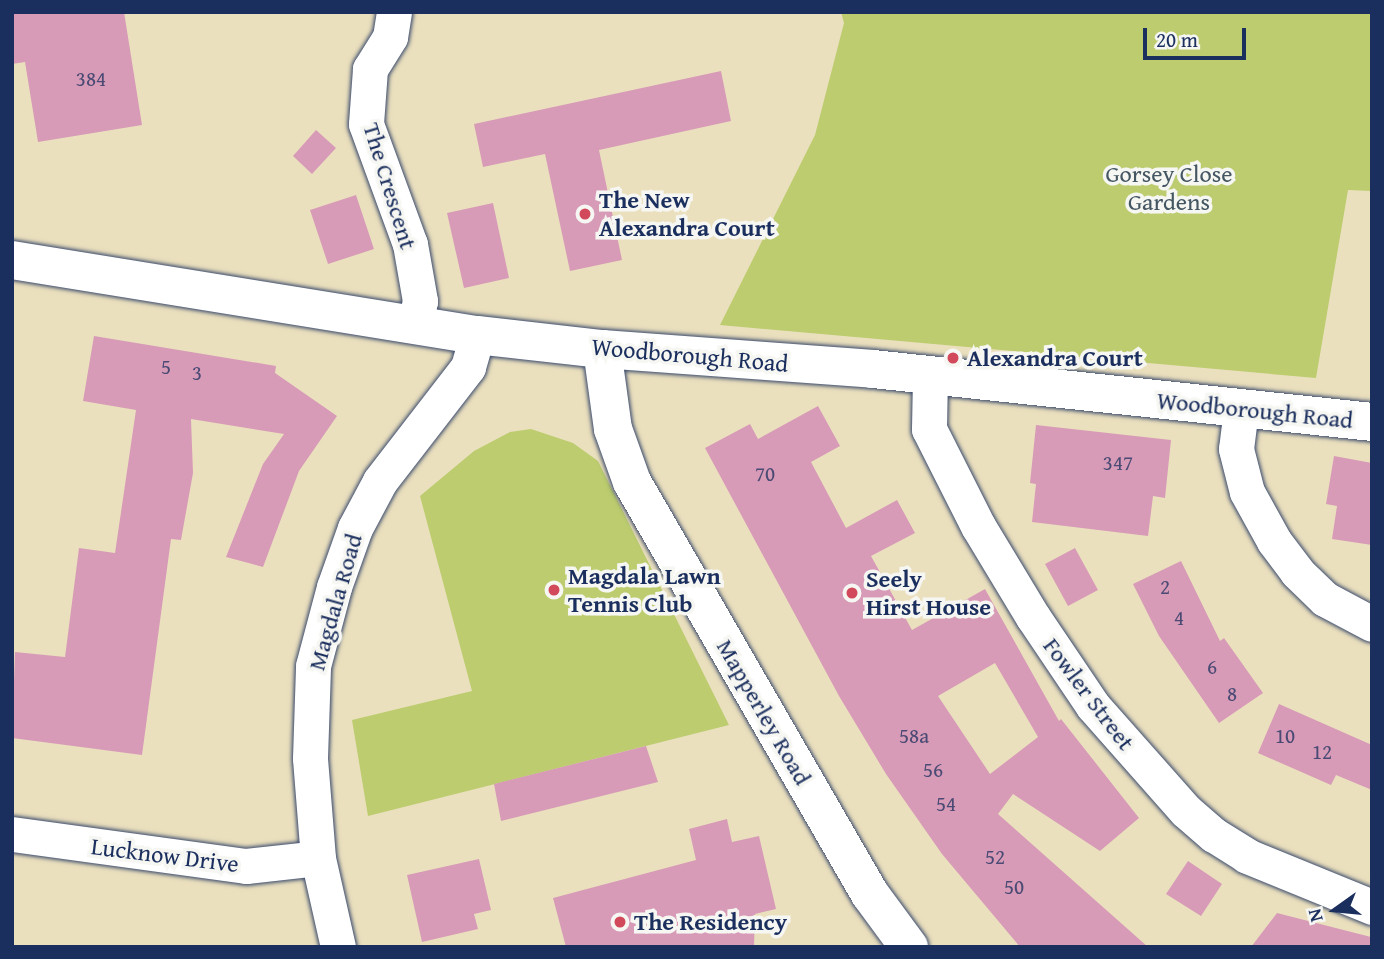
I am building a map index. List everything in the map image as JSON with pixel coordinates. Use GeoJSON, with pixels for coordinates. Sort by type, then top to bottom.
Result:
{"type":"FeatureCollection","features":[{"type":"Feature","properties":{"kind":"main road","name":"Woodborough Road"},"geometry":{"type":"LineString","coordinates":[[12,260],[121,280],[477,334],[602,349],[930,376],[1372,422]]}},
{"type":"Feature","properties":{"kind":"main road","name":"Mapperley Road"},"geometry":{"type":"LineString","coordinates":[[602,349],[613,429],[632,482],[870,894],[909,947]]}},
{"type":"Feature","properties":{"kind":"street","name":"The Crescent"},"geometry":{"type":"LineString","coordinates":[[394,12],[390,37],[370,69],[366,124],[410,244],[420,301],[415,323]]}},
{"type":"Feature","properties":{"kind":"street","name":"Magdala Road"},"geometry":{"type":"LineString","coordinates":[[338,947],[318,858],[310,758],[313,666],[334,587],[355,528],[380,481],[468,367],[477,334]]}},
{"type":"Feature","properties":{"kind":"street","name":"Fowler Street"},"geometry":{"type":"LineString","coordinates":[[930,376],[929,429],[978,526],[1033,617],[1093,706],[1186,811],[1214,835],[1247,856],[1372,907]]}},
{"type":"Feature","properties":{"kind":"street"},"geometry":{"type":"LineString","coordinates":[[1241,409],[1236,449],[1247,492],[1274,541],[1297,572],[1325,599],[1372,624]]}},
{"type":"Feature","properties":{"kind":"street","name":"Lucknow Drive"},"geometry":{"type":"LineString","coordinates":[[12,834],[246,866],[318,858]]}},
{"type":"Feature","properties":{"kind":"green space","name":"Gorsey Close Gardens"},"geometry":{"type":"Polygon","coordinates":[[[841,12],[1372,12],[1372,191],[1348,190],[1316,378],[720,325],[815,135],[844,23],[841,12]]]}},
{"type":"Feature","properties":{"kind":"green space","name":"Magdala Lawn Tennis Club"},"geometry":{"type":"Polygon","coordinates":[[[531,429],[573,443],[598,461],[729,725],[368,816],[352,720],[472,691],[420,496],[474,451],[510,432],[531,429]]]}},
{"type":"Feature","properties":{"kind":"building"},"geometry":{"type":"Polygon","coordinates":[[[12,12],[124,12],[142,125],[38,142],[25,62],[12,64],[12,12]]]}},
{"type":"Feature","properties":{"kind":"building","name":"The New Alexandra Court"},"geometry":{"type":"Polygon","coordinates":[[[721,71],[731,121],[599,150],[622,260],[570,271],[545,154],[483,167],[474,124],[721,71]]]}},
{"type":"Feature","properties":{"kind":"building"},"geometry":{"type":"Polygon","coordinates":[[[316,130],[336,148],[312,174],[293,156],[316,130]]]}},
{"type":"Feature","properties":{"kind":"building"},"geometry":{"type":"Polygon","coordinates":[[[356,195],[374,249],[328,264],[310,210],[356,195]]]}},
{"type":"Feature","properties":{"kind":"building"},"geometry":{"type":"Polygon","coordinates":[[[493,203],[509,278],[464,288],[447,213],[493,203]]]}},
{"type":"Feature","properties":{"kind":"building"},"geometry":{"type":"Polygon","coordinates":[[[94,336],[276,366],[275,373],[337,416],[299,471],[263,567],[226,557],[263,464],[284,434],[191,419],[193,473],[181,540],[171,539],[142,755],[12,738],[15,652],[65,657],[79,548],[115,553],[136,410],[83,401],[94,336]]]}},
{"type":"Feature","properties":{"kind":"building"},"geometry":{"type":"Polygon","coordinates":[[[818,406],[840,446],[811,462],[846,528],[897,500],[915,533],[871,556],[912,630],[985,589],[1059,721],[1061,719],[1139,818],[1100,851],[1013,794],[998,814],[1148,947],[1020,947],[942,854],[886,774],[839,696],[705,448],[750,424],[758,439],[818,406]],[[995,663],[938,696],[990,774],[1038,737],[995,663]]]}},
{"type":"Feature","properties":{"kind":"building"},"geometry":{"type":"Polygon","coordinates":[[[1036,425],[1171,440],[1165,498],[1153,496],[1148,536],[1032,522],[1036,484],[1030,483],[1036,425]]]}},
{"type":"Feature","properties":{"kind":"building"},"geometry":{"type":"Polygon","coordinates":[[[1334,456],[1372,463],[1372,545],[1332,539],[1337,506],[1326,504],[1334,456]]]}},
{"type":"Feature","properties":{"kind":"building"},"geometry":{"type":"Polygon","coordinates":[[[1075,548],[1098,590],[1068,606],[1045,564],[1075,548]]]}},
{"type":"Feature","properties":{"kind":"building"},"geometry":{"type":"Polygon","coordinates":[[[1181,561],[1220,641],[1224,638],[1263,693],[1219,723],[1159,636],[1133,584],[1181,561]]]}},
{"type":"Feature","properties":{"kind":"building"},"geometry":{"type":"Polygon","coordinates":[[[1279,704],[1372,745],[1372,790],[1336,775],[1331,785],[1258,753],[1279,704]]]}},
{"type":"Feature","properties":{"kind":"building"},"geometry":{"type":"Polygon","coordinates":[[[646,746],[658,782],[501,821],[494,784],[646,746]]]}},
{"type":"Feature","properties":{"kind":"building"},"geometry":{"type":"Polygon","coordinates":[[[727,819],[732,842],[759,836],[776,909],[755,914],[754,947],[566,947],[553,898],[696,860],[689,829],[727,819]]]}},
{"type":"Feature","properties":{"kind":"building"},"geometry":{"type":"Polygon","coordinates":[[[479,859],[491,910],[474,914],[478,929],[422,942],[407,875],[479,859]]]}},
{"type":"Feature","properties":{"kind":"building"},"geometry":{"type":"Polygon","coordinates":[[[1188,861],[1222,884],[1201,916],[1166,894],[1188,861]]]}},
{"type":"Feature","properties":{"kind":"building"},"geometry":{"type":"Polygon","coordinates":[[[1277,913],[1371,937],[1370,947],[1251,947],[1277,913]]]}},
{"type":"Feature","properties":{"kind":"place","name":"The New Alexandra Court"},"geometry":{"type":"Point","coordinates":[585,214]}},
{"type":"Feature","properties":{"kind":"place","name":"Alexandra Court"},"geometry":{"type":"Point","coordinates":[953,358]}},
{"type":"Feature","properties":{"kind":"place","name":"Magdala Lawn Tennis Club"},"geometry":{"type":"Point","coordinates":[554,590]}},
{"type":"Feature","properties":{"kind":"place","name":"Seely Hirst House"},"geometry":{"type":"Point","coordinates":[852,593]}},
{"type":"Feature","properties":{"kind":"place","name":"The Residency"},"geometry":{"type":"Point","coordinates":[620,922]}}]}
